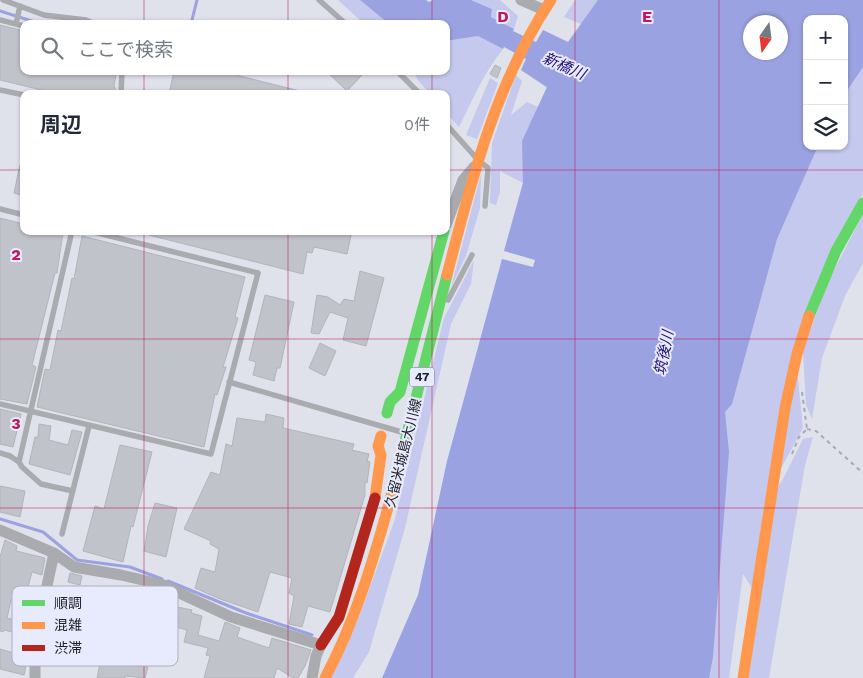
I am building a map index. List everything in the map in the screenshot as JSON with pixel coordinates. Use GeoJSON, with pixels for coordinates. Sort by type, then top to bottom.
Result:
{"type":"FeatureCollection","features":[{"type":"Feature","properties":{"kind":"street"},"geometry":{"type":"LineString","coordinates":[[522,0],[544,10]]}},
{"type":"Feature","properties":{"kind":"street","name":"久留米城島大川線"},"geometry":{"type":"LineString","coordinates":[[325,678],[357,604],[389,510],[464,210],[479,161],[511,73],[551,0]]}},
{"type":"Feature","properties":{"kind":"street"},"geometry":{"type":"LineString","coordinates":[[450,215],[463,180],[479,161]]}},
{"type":"Feature","properties":{"kind":"street"},"geometry":{"type":"LineString","coordinates":[[743,678],[785,407],[798,352],[806,325],[836,249],[863,203]]}},
{"type":"Feature","properties":{"kind":"street"},"geometry":{"type":"LineString","coordinates":[[387,413],[390,402],[400,392],[443,235]]}},
{"type":"Feature","properties":{"kind":"street"},"geometry":{"type":"LineString","coordinates":[[303,678],[339,617],[376,494],[381,455],[378,446],[381,436]]}},
{"type":"Feature","properties":{"kind":"street"},"geometry":{"type":"LineString","coordinates":[[0,530],[54,553],[74,567],[121,575],[166,586]]}},
{"type":"Feature","properties":{"kind":"street"},"geometry":{"type":"LineString","coordinates":[[47,586],[54,553]]}},
{"type":"Feature","properties":{"kind":"street"},"geometry":{"type":"LineString","coordinates":[[178,592],[231,617],[321,645]]}},
{"type":"Feature","properties":{"kind":"street"},"geometry":{"type":"LineString","coordinates":[[312,678],[316,656]]}},
{"type":"Feature","properties":{"kind":"lane"},"geometry":{"type":"LineString","coordinates":[[3,0],[44,14],[86,20]]}},
{"type":"Feature","properties":{"kind":"lane"},"geometry":{"type":"LineString","coordinates":[[319,0],[342,20]]}},
{"type":"Feature","properties":{"kind":"lane"},"geometry":{"type":"LineString","coordinates":[[17,19],[20,6]]}},
{"type":"Feature","properties":{"kind":"lane"},"geometry":{"type":"LineString","coordinates":[[0,20],[17,19],[20,22]]}},
{"type":"Feature","properties":{"kind":"lane"},"geometry":{"type":"LineString","coordinates":[[121,90],[122,75]]}},
{"type":"Feature","properties":{"kind":"lane"},"geometry":{"type":"LineString","coordinates":[[401,75],[416,90]]}},
{"type":"Feature","properties":{"kind":"lane"},"geometry":{"type":"LineString","coordinates":[[0,90],[20,94]]}},
{"type":"Feature","properties":{"kind":"lane"},"geometry":{"type":"LineString","coordinates":[[450,128],[479,161],[488,168],[485,206]]}},
{"type":"Feature","properties":{"kind":"lane"},"geometry":{"type":"LineString","coordinates":[[0,209],[20,214]]}},
{"type":"Feature","properties":{"kind":"lane"},"geometry":{"type":"LineString","coordinates":[[19,462],[71,235]]}},
{"type":"Feature","properties":{"kind":"lane"},"geometry":{"type":"LineString","coordinates":[[0,404],[210,454],[258,273],[106,235]]}},
{"type":"Feature","properties":{"kind":"lane"},"geometry":{"type":"LineString","coordinates":[[439,308],[449,299],[472,255]]}},
{"type":"Feature","properties":{"kind":"lane"},"geometry":{"type":"LineString","coordinates":[[229,382],[408,434]]}},
{"type":"Feature","properties":{"kind":"lane"},"geometry":{"type":"LineString","coordinates":[[62,534],[89,426]]}},
{"type":"Feature","properties":{"kind":"lane"},"geometry":{"type":"LineString","coordinates":[[0,453],[10,456],[19,462],[41,484],[73,492]]}},
{"type":"Feature","properties":{"kind":"path"},"geometry":{"type":"LineString","coordinates":[[807,429],[816,431],[863,473]]}},
{"type":"Feature","properties":{"kind":"shaded area"},"geometry":{"type":"Polygon","coordinates":[[[338,0],[360,0],[384,20],[360,20],[338,0]]]}},
{"type":"Feature","properties":{"kind":"shaded area"},"geometry":{"type":"Polygon","coordinates":[[[471,0],[500,0],[518,16],[514,29],[491,17],[492,9],[471,0]]]}},
{"type":"Feature","properties":{"kind":"shaded area"},"geometry":{"type":"Polygon","coordinates":[[[575,0],[639,0],[561,54],[543,30],[568,42],[581,24],[564,17],[575,0]]]}},
{"type":"Feature","properties":{"kind":"shaded area"},"geometry":{"type":"Polygon","coordinates":[[[478,36],[503,49],[484,77],[459,127],[450,117],[450,90],[427,90],[416,75],[450,75],[450,40],[478,36]]]}},
{"type":"Feature","properties":{"kind":"shaded area"},"geometry":{"type":"Polygon","coordinates":[[[863,48],[863,193],[802,321],[752,588],[743,574],[729,678],[704,678],[714,416],[806,150],[848,150],[848,70],[863,48]]]}},
{"type":"Feature","properties":{"kind":"shaded area"},"geometry":{"type":"Polygon","coordinates":[[[521,70],[558,86],[504,251],[523,183],[500,171],[500,192],[496,205],[490,203],[492,143],[516,75],[522,81],[511,115],[527,102],[538,107],[547,88],[521,70]]]}},
{"type":"Feature","properties":{"kind":"shaded area"},"geometry":{"type":"Polygon","coordinates":[[[490,78],[498,83],[477,139],[466,135],[490,78]]]}},
{"type":"Feature","properties":{"kind":"shaded area"},"geometry":{"type":"Polygon","coordinates":[[[481,174],[480,208],[466,256],[451,287],[481,174]]]}},
{"type":"Feature","properties":{"kind":"shaded area"},"geometry":{"type":"Polygon","coordinates":[[[863,214],[863,263],[845,296],[822,358],[812,419],[806,405],[803,352],[825,288],[863,214]]]}},
{"type":"Feature","properties":{"kind":"shaded area"},"geometry":{"type":"Polygon","coordinates":[[[474,260],[471,284],[451,324],[405,528],[369,652],[353,678],[330,678],[360,614],[395,519],[444,318],[474,260]]]}},
{"type":"Feature","properties":{"kind":"shaded area"},"geometry":{"type":"Polygon","coordinates":[[[797,369],[803,428],[779,472],[797,369]]]}},
{"type":"Feature","properties":{"kind":"shaded area"},"geometry":{"type":"Polygon","coordinates":[[[813,437],[805,465],[769,678],[747,678],[777,488],[803,439],[813,437]]]}},
{"type":"Feature","properties":{"kind":"water"},"geometry":{"type":"Polygon","coordinates":[[[360,0],[426,0],[429,2],[433,0],[471,0],[492,9],[491,17],[514,29],[513,31],[536,42],[543,30],[568,42],[598,0],[863,0],[863,67],[848,89],[848,15],[803,15],[803,150],[816,150],[777,239],[732,404],[725,412],[729,452],[713,657],[709,678],[382,678],[418,595],[447,461],[502,259],[533,267],[535,260],[504,251],[523,183],[522,141],[547,87],[521,70],[526,59],[504,47],[503,49],[478,36],[450,40],[450,20],[384,20],[360,0]]]}},
{"type":"Feature","properties":{"kind":"building"},"geometry":{"type":"Polygon","coordinates":[[[0,25],[20,30],[20,75],[116,75],[114,85],[116,90],[41,90],[0,80],[0,25]]]}},
{"type":"Feature","properties":{"kind":"building"},"geometry":{"type":"Polygon","coordinates":[[[495,65],[501,68],[497,78],[490,74],[495,65]]]}},
{"type":"Feature","properties":{"kind":"building"},"geometry":{"type":"Polygon","coordinates":[[[173,75],[236,75],[296,90],[170,90],[173,75]]]}},
{"type":"Feature","properties":{"kind":"building"},"geometry":{"type":"Polygon","coordinates":[[[330,75],[362,75],[348,90],[330,75]]]}},
{"type":"Feature","properties":{"kind":"building"},"geometry":{"type":"Polygon","coordinates":[[[20,165],[20,195],[14,193],[20,165]]]}},
{"type":"Feature","properties":{"kind":"building"},"geometry":{"type":"Polygon","coordinates":[[[0,218],[20,223],[20,235],[63,235],[57,273],[55,273],[32,365],[36,367],[27,404],[0,399],[0,218]]]}},
{"type":"Feature","properties":{"kind":"building"},"geometry":{"type":"Polygon","coordinates":[[[149,235],[351,235],[347,254],[314,247],[312,253],[307,252],[303,274],[149,235]]]}},
{"type":"Feature","properties":{"kind":"building"},"geometry":{"type":"Polygon","coordinates":[[[82,236],[245,277],[235,317],[238,318],[223,367],[226,367],[217,395],[215,394],[204,447],[37,407],[45,369],[50,370],[58,330],[61,331],[82,236]]]}},
{"type":"Feature","properties":{"kind":"building"},"geometry":{"type":"Polygon","coordinates":[[[360,271],[384,278],[366,346],[343,340],[348,318],[330,312],[319,334],[311,333],[317,295],[328,297],[340,305],[344,299],[354,301],[360,271]]]}},
{"type":"Feature","properties":{"kind":"building"},"geometry":{"type":"Polygon","coordinates":[[[265,295],[294,302],[280,368],[277,368],[274,381],[253,375],[256,362],[249,360],[265,295]]]}},
{"type":"Feature","properties":{"kind":"building"},"geometry":{"type":"Polygon","coordinates":[[[320,343],[336,351],[325,376],[309,368],[320,343]]]}},
{"type":"Feature","properties":{"kind":"building"},"geometry":{"type":"Polygon","coordinates":[[[0,409],[21,414],[13,447],[0,444],[0,409]]]}},
{"type":"Feature","properties":{"kind":"building"},"geometry":{"type":"Polygon","coordinates":[[[266,414],[284,418],[283,428],[354,444],[352,450],[369,454],[367,461],[370,462],[367,483],[365,482],[365,495],[330,612],[308,606],[302,627],[289,624],[294,596],[289,593],[292,578],[270,572],[258,612],[195,588],[201,568],[215,572],[219,549],[210,544],[211,541],[184,529],[211,472],[220,475],[226,444],[232,446],[237,418],[265,422],[266,414]]]}},
{"type":"Feature","properties":{"kind":"building"},"geometry":{"type":"Polygon","coordinates":[[[39,424],[51,426],[49,440],[68,445],[72,430],[82,432],[70,475],[29,464],[35,437],[38,437],[39,424]]]}},
{"type":"Feature","properties":{"kind":"building"},"geometry":{"type":"Polygon","coordinates":[[[120,445],[152,452],[123,562],[83,551],[95,506],[104,509],[120,445]]]}},
{"type":"Feature","properties":{"kind":"building"},"geometry":{"type":"Polygon","coordinates":[[[0,486],[25,491],[20,517],[0,512],[0,486]]]}},
{"type":"Feature","properties":{"kind":"building"},"geometry":{"type":"Polygon","coordinates":[[[155,503],[177,508],[166,557],[144,551],[148,526],[155,503]]]}},
{"type":"Feature","properties":{"kind":"building"},"geometry":{"type":"Polygon","coordinates":[[[5,540],[17,546],[16,551],[45,558],[42,575],[32,572],[28,586],[12,586],[12,600],[7,618],[12,619],[12,632],[0,631],[0,557],[5,540]]]}},
{"type":"Feature","properties":{"kind":"building"},"geometry":{"type":"Polygon","coordinates":[[[70,573],[82,576],[80,585],[68,582],[70,573]]]}},
{"type":"Feature","properties":{"kind":"building"},"geometry":{"type":"Polygon","coordinates":[[[178,607],[192,610],[191,613],[202,616],[198,635],[219,641],[225,622],[240,628],[237,637],[269,648],[272,638],[311,650],[298,678],[293,678],[277,668],[274,678],[204,678],[210,656],[206,655],[208,648],[184,642],[187,630],[178,628],[178,607]]]}},
{"type":"Feature","properties":{"kind":"building"},"geometry":{"type":"Polygon","coordinates":[[[0,649],[12,652],[12,666],[26,666],[24,675],[0,669],[0,649]]]}},
{"type":"Feature","properties":{"kind":"building"},"geometry":{"type":"Polygon","coordinates":[[[99,666],[148,667],[145,678],[125,676],[125,678],[97,678],[99,666]]]}},
{"type":"Feature","properties":{"kind":"waterway"},"geometry":{"type":"LineString","coordinates":[[192,20],[197,0]]}},
{"type":"Feature","properties":{"kind":"waterway"},"geometry":{"type":"LineString","coordinates":[[0,11],[28,20]]}},
{"type":"Feature","properties":{"kind":"waterway"},"geometry":{"type":"LineString","coordinates":[[0,519],[43,532],[77,560],[130,567],[162,579]]}},
{"type":"Feature","properties":{"kind":"waterway"},"geometry":{"type":"LineString","coordinates":[[168,581],[246,613],[312,635]]}},
{"type":"Feature","properties":{"kind":"traffic: fast"},"geometry":{"type":"LineString","coordinates":[[809,316],[836,251],[863,203]]}},
{"type":"Feature","properties":{"kind":"traffic: fast"},"geometry":{"type":"LineString","coordinates":[[387,413],[390,402],[400,392],[443,235]]}},
{"type":"Feature","properties":{"kind":"traffic: fast"},"geometry":{"type":"LineString","coordinates":[[391,497],[447,275]]}},
{"type":"Feature","properties":{"kind":"traffic: slow"},"geometry":{"type":"LineString","coordinates":[[447,275],[476,168],[500,98],[515,64],[551,0]]}},
{"type":"Feature","properties":{"kind":"traffic: slow"},"geometry":{"type":"LineString","coordinates":[[743,678],[785,408],[797,354],[809,316]]}},
{"type":"Feature","properties":{"kind":"traffic: slow"},"geometry":{"type":"LineString","coordinates":[[375,498],[381,455],[378,446],[381,436]]}},
{"type":"Feature","properties":{"kind":"traffic: slow"},"geometry":{"type":"LineString","coordinates":[[325,678],[355,612],[371,566],[391,497]]}},
{"type":"Feature","properties":{"kind":"traffic: jam"},"geometry":{"type":"LineString","coordinates":[[321,645],[339,617],[375,498]]}},
{"type":"Feature","properties":{"kind":"water label","name":"新橋川"},"geometry":{"type":"Point","coordinates":[564,66]}},
{"type":"Feature","properties":{"kind":"water label","name":"筑後川"},"geometry":{"type":"Point","coordinates":[664,353]}}]}
